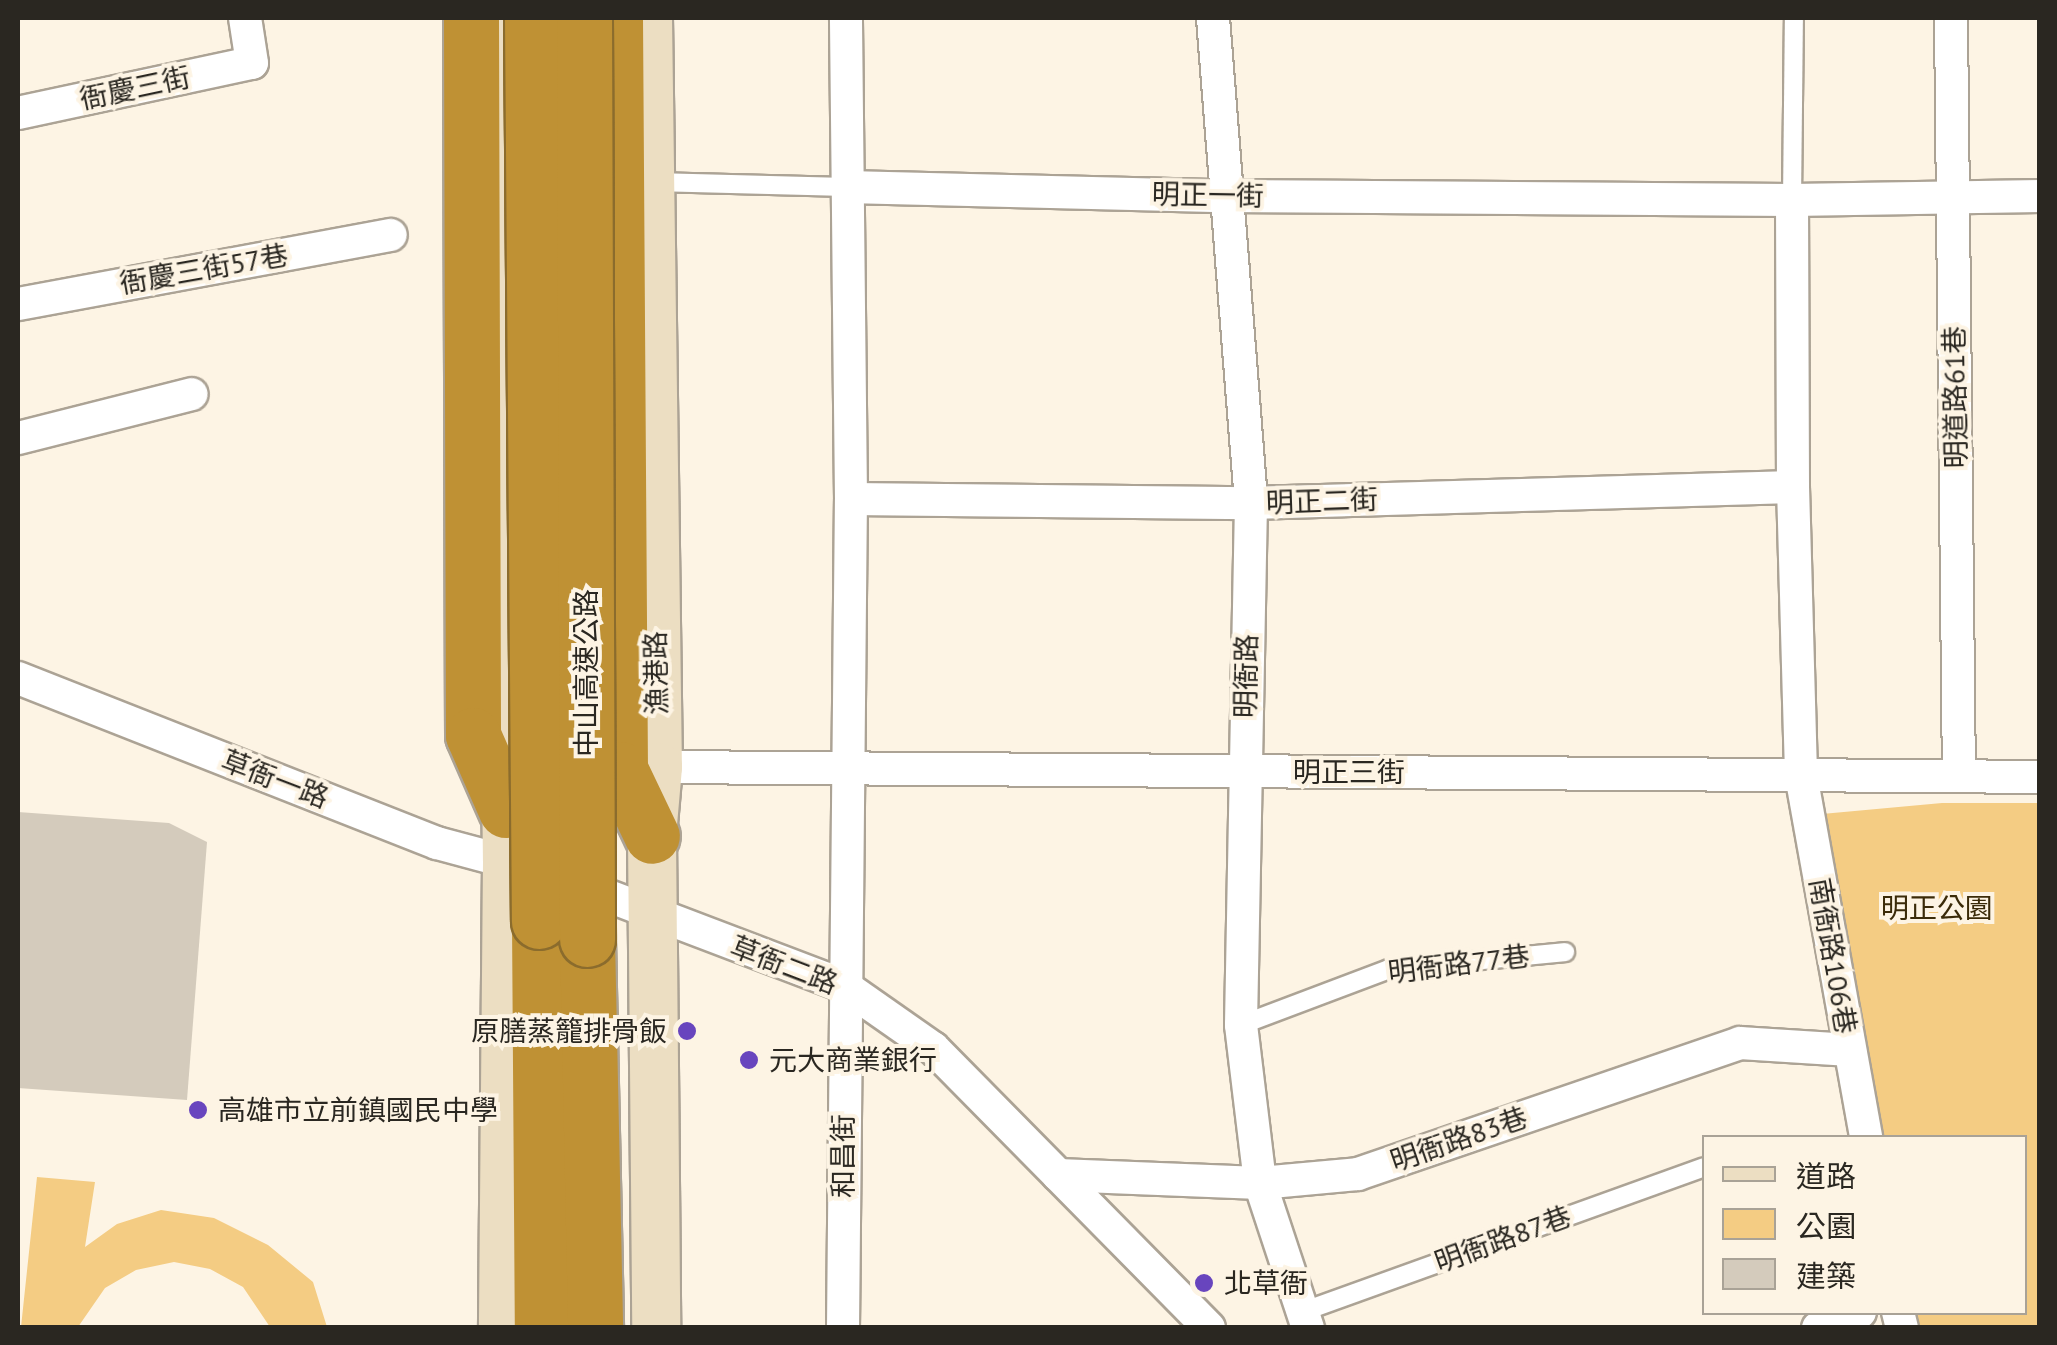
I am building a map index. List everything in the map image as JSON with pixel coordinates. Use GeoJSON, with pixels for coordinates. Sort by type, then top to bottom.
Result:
{"type":"FeatureCollection","features":[{"type":"Feature","properties":{"kind":"highway"},"geometry":{"type":"LineString","coordinates":[[471,18],[474,735],[516,847]]}},
{"type":"Feature","properties":{"kind":"highway","name":"中山高速公路"},"geometry":{"type":"LineString","coordinates":[[532,18],[542,1328]]}},
{"type":"Feature","properties":{"kind":"highway","name":"中山高速公路"},"geometry":{"type":"LineString","coordinates":[[584,18],[587,939],[595,1328]]}},
{"type":"Feature","properties":{"kind":"highway"},"geometry":{"type":"LineString","coordinates":[[615,18],[620,769],[652,836]]}},
{"type":"Feature","properties":{"kind":"street","name":"衙慶三街"},"geometry":{"type":"LineString","coordinates":[[18,113],[252,63],[245,18]]}},
{"type":"Feature","properties":{"kind":"street"},"geometry":{"type":"LineString","coordinates":[[498,18],[516,847],[503,1328]]}},
{"type":"Feature","properties":{"kind":"street","name":"漁港路"},"geometry":{"type":"LineString","coordinates":[[648,18],[658,768],[652,836],[656,1328]]}},
{"type":"Feature","properties":{"kind":"street"},"geometry":{"type":"LineString","coordinates":[[844,986],[851,499],[846,18]]}},
{"type":"Feature","properties":{"kind":"street","name":"明衙路"},"geometry":{"type":"LineString","coordinates":[[1213,18],[1251,503],[1241,1025],[1260,1183],[1305,1320]]}},
{"type":"Feature","properties":{"kind":"street","name":"明道路61巷"},"geometry":{"type":"LineString","coordinates":[[1951,18],[1959,776]]}},
{"type":"Feature","properties":{"kind":"street","name":"明正一街"},"geometry":{"type":"LineString","coordinates":[[847,187],[1224,196],[1792,200],[2040,196]]}},
{"type":"Feature","properties":{"kind":"street"},"geometry":{"type":"LineString","coordinates":[[1792,200],[1800,775]]}},
{"type":"Feature","properties":{"kind":"street","name":"衙慶三街57巷"},"geometry":{"type":"LineString","coordinates":[[18,304],[391,235]]}},
{"type":"Feature","properties":{"kind":"street"},"geometry":{"type":"LineString","coordinates":[[18,438],[192,394]]}},
{"type":"Feature","properties":{"kind":"street","name":"明正二街"},"geometry":{"type":"LineString","coordinates":[[851,499],[1251,503],[1793,487]]}},
{"type":"Feature","properties":{"kind":"street","name":"草衙一路"},"geometry":{"type":"LineString","coordinates":[[18,678],[437,842],[516,847]]}},
{"type":"Feature","properties":{"kind":"street","name":"明正三街"},"geometry":{"type":"LineString","coordinates":[[658,768],[2040,776]]}},
{"type":"Feature","properties":{"kind":"street","name":"南衙路106巷"},"geometry":{"type":"LineString","coordinates":[[1800,775],[1865,1135]]}},
{"type":"Feature","properties":{"kind":"street","name":"草衙二路"},"geometry":{"type":"LineString","coordinates":[[516,847],[652,916],[844,986],[957,1069],[1209,1328]]}},
{"type":"Feature","properties":{"kind":"street","name":"和昌街"},"geometry":{"type":"LineString","coordinates":[[843,1328],[844,986]]}},
{"type":"Feature","properties":{"kind":"street","name":"明衙路83巷"},"geometry":{"type":"LineString","coordinates":[[1058,1175],[1260,1183],[1358,1174],[1740,1044],[1850,1050]]}},
{"type":"Feature","properties":{"kind":"street"},"geometry":{"type":"LineString","coordinates":[[1818,1328],[1852,1315]]}},
{"type":"Feature","properties":{"kind":"lane"},"geometry":{"type":"LineString","coordinates":[[1792,200],[1794,18]]}},
{"type":"Feature","properties":{"kind":"lane"},"geometry":{"type":"LineString","coordinates":[[650,182],[847,187]]}},
{"type":"Feature","properties":{"kind":"lane","name":"明衙路77巷"},"geometry":{"type":"LineString","coordinates":[[1241,1025],[1390,969],[1565,952]]}},
{"type":"Feature","properties":{"kind":"lane","name":"明衙路87巷"},"geometry":{"type":"LineString","coordinates":[[1305,1320],[1702,1168]]}},
{"type":"Feature","properties":{"kind":"green space","name":"明正公園"},"geometry":{"type":"Polygon","coordinates":[[[1942,803],[2039,803],[2039,1327],[1915,1327],[1912,1315],[2027,1315],[2027,1135],[1878,1135],[1811,815],[1942,803]]]}},
{"type":"Feature","properties":{"kind":"green space"},"geometry":{"type":"Polygon","coordinates":[[[37,1177],[95,1182],[85,1247],[117,1224],[161,1210],[214,1218],[268,1245],[313,1282],[327,1327],[270,1327],[243,1287],[210,1269],[174,1262],[136,1270],[105,1288],[78,1327],[21,1327],[37,1177]]]}},
{"type":"Feature","properties":{"kind":"building"},"geometry":{"type":"Polygon","coordinates":[[[18,812],[169,823],[207,842],[187,1100],[18,1088],[18,812]]]}},
{"type":"Feature","properties":{"kind":"place","name":"原膳蒸籠排骨飯"},"geometry":{"type":"Point","coordinates":[687,1031]}},
{"type":"Feature","properties":{"kind":"place","name":"元大商業銀行"},"geometry":{"type":"Point","coordinates":[749,1060]}},
{"type":"Feature","properties":{"kind":"place","name":"高雄市立前鎮國民中學"},"geometry":{"type":"Point","coordinates":[198,1110]}},
{"type":"Feature","properties":{"kind":"place","name":"北草衙"},"geometry":{"type":"Point","coordinates":[1204,1283]}}]}
